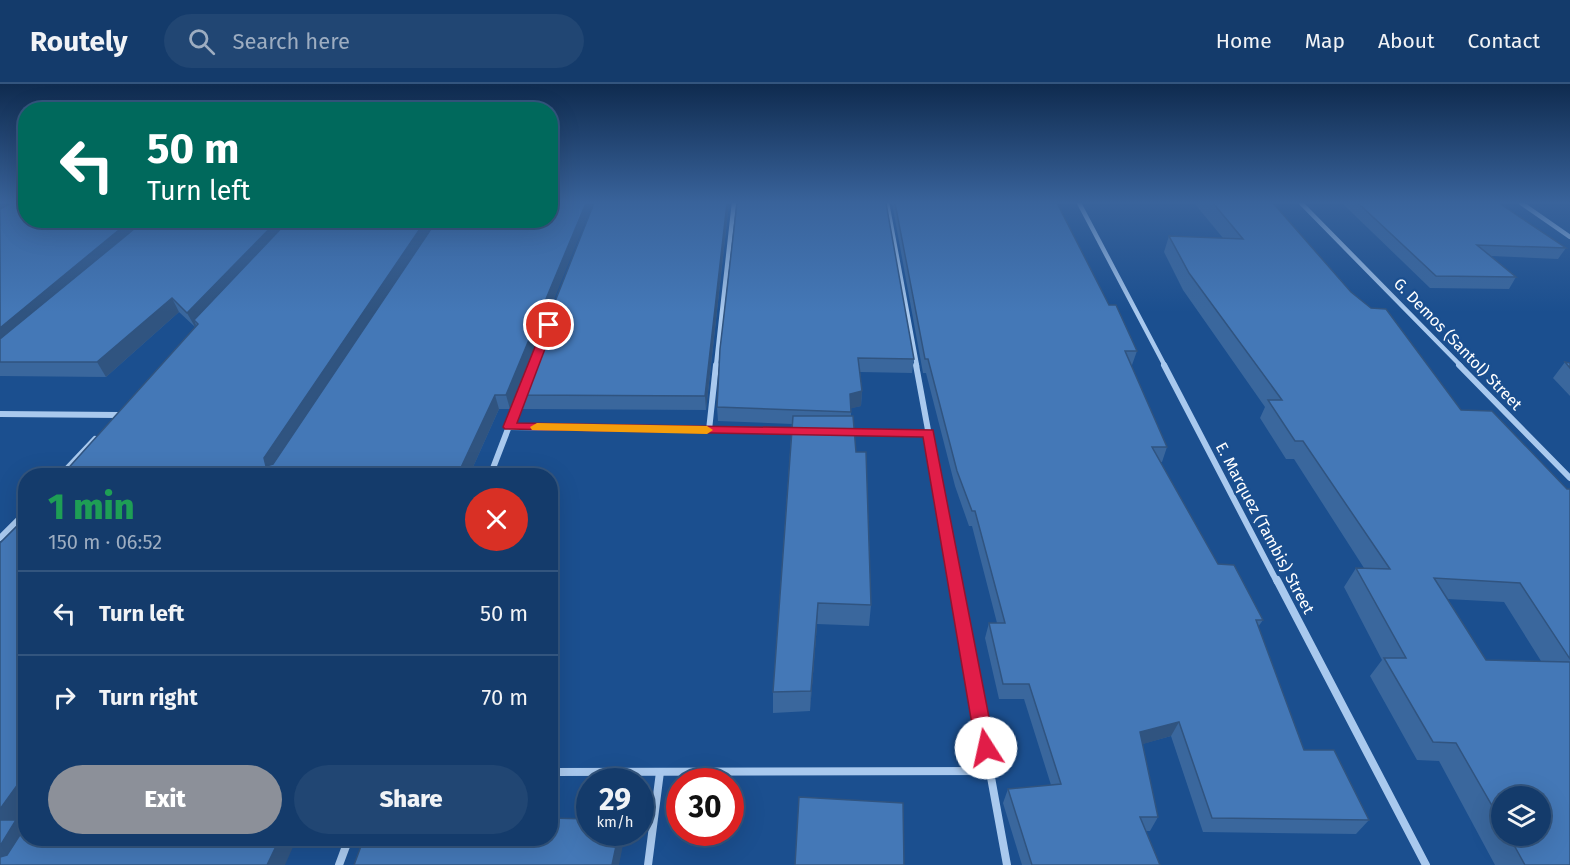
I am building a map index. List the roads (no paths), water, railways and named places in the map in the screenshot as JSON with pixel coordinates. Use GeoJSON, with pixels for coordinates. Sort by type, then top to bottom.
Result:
{"type":"FeatureCollection","features":[{"type":"Feature","properties":{"kind":"street"},"geometry":{"type":"LineString","coordinates":[[709,430],[730,239]]}},
{"type":"Feature","properties":{"kind":"street"},"geometry":{"type":"LineString","coordinates":[[893,239],[1007,865]]}},
{"type":"Feature","properties":{"kind":"street","name":"E. Marquez (Tambis) Street"},"geometry":{"type":"LineString","coordinates":[[1098,239],[1426,865]]}},
{"type":"Feature","properties":{"kind":"street","name":"G. Demos (Santol) Street"},"geometry":{"type":"LineString","coordinates":[[1337,239],[1570,478]]}},
{"type":"Feature","properties":{"kind":"street"},"geometry":{"type":"LineString","coordinates":[[493,468],[526,384]]}},
{"type":"Feature","properties":{"kind":"street"},"geometry":{"type":"LineString","coordinates":[[109,423],[126,406]]}},
{"type":"Feature","properties":{"kind":"street"},"geometry":{"type":"LineString","coordinates":[[0,414],[118,415]]}},
{"type":"Feature","properties":{"kind":"street"},"geometry":{"type":"LineString","coordinates":[[509,427],[813,431]]}},
{"type":"Feature","properties":{"kind":"street"},"geometry":{"type":"LineString","coordinates":[[67,468],[101,432]]}},
{"type":"Feature","properties":{"kind":"street"},"geometry":{"type":"LineString","coordinates":[[836,432],[928,433]]}},
{"type":"Feature","properties":{"kind":"street"},"geometry":{"type":"LineString","coordinates":[[0,538],[18,520]]}},
{"type":"Feature","properties":{"kind":"street"},"geometry":{"type":"LineString","coordinates":[[558,772],[990,771]]}},
{"type":"Feature","properties":{"kind":"street"},"geometry":{"type":"LineString","coordinates":[[648,865],[660,772]]}},
{"type":"Feature","properties":{"kind":"street"},"geometry":{"type":"LineString","coordinates":[[339,865],[346,846]]}}]}
